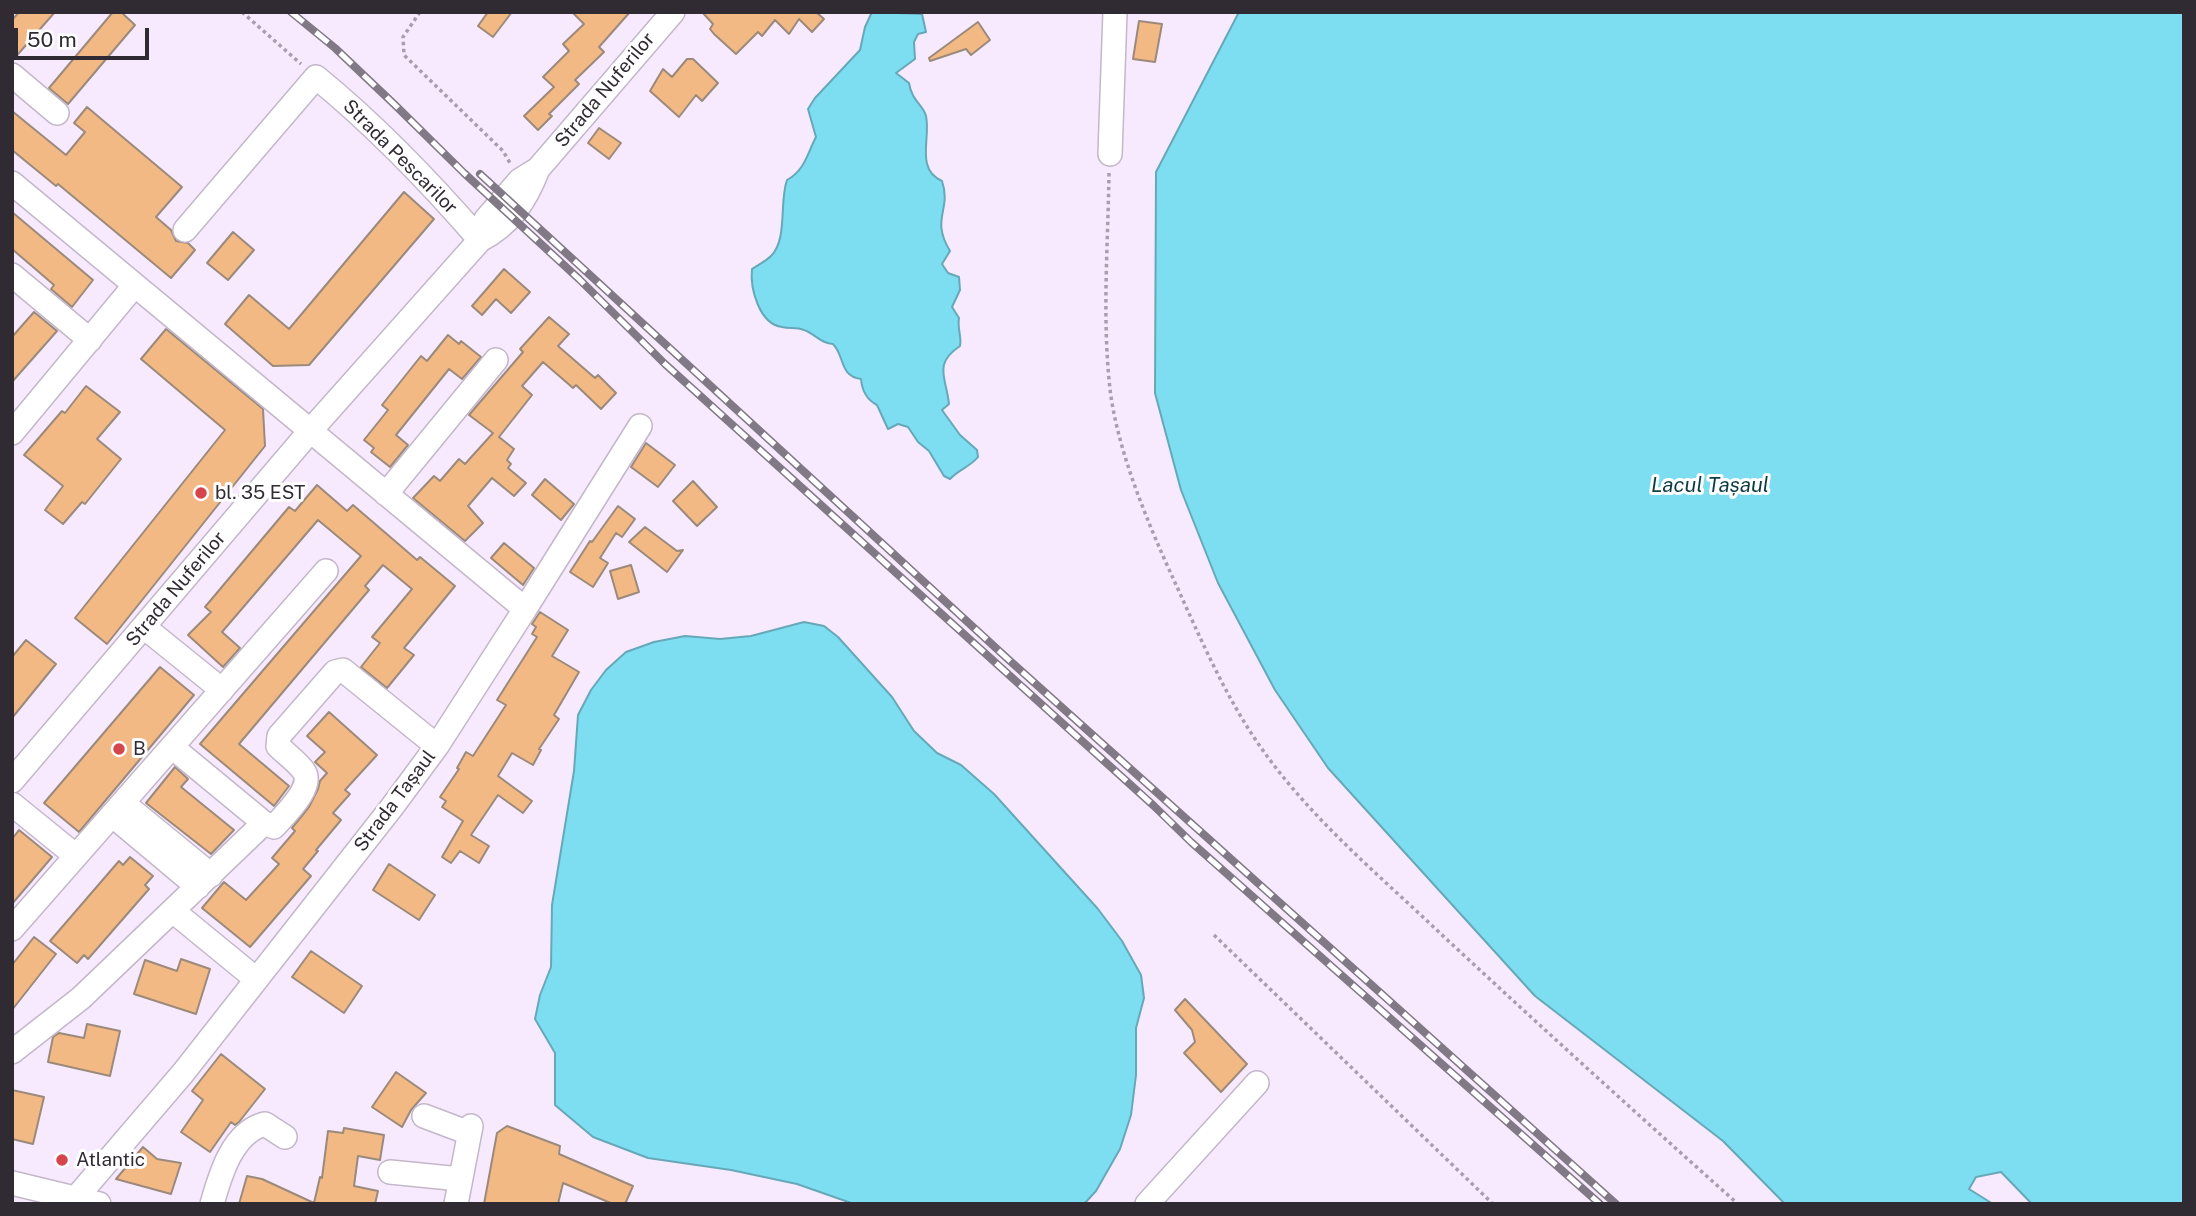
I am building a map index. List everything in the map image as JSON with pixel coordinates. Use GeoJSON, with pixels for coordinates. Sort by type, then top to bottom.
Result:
{"type":"FeatureCollection","features":[{"type":"Feature","properties":{"kind":"street","name":"Strada Nuferilor"},"geometry":{"type":"LineString","coordinates":[[12,781],[311,430],[480,240],[499,230],[529,193],[529,174],[673,12]]}},
{"type":"Feature","properties":{"kind":"street"},"geometry":{"type":"LineString","coordinates":[[1110,154],[1115,12]]}},
{"type":"Feature","properties":{"kind":"street"},"geometry":{"type":"LineString","coordinates":[[12,75],[57,113]]}},
{"type":"Feature","properties":{"kind":"street"},"geometry":{"type":"LineString","coordinates":[[185,230],[316,77]]}},
{"type":"Feature","properties":{"kind":"street","name":"Strada Pescarilor"},"geometry":{"type":"LineString","coordinates":[[316,77],[385,137],[480,240]]}},
{"type":"Feature","properties":{"kind":"street"},"geometry":{"type":"LineString","coordinates":[[12,183],[524,610]]}},
{"type":"Feature","properties":{"kind":"street"},"geometry":{"type":"LineString","coordinates":[[12,275],[90,340]]}},
{"type":"Feature","properties":{"kind":"street"},"geometry":{"type":"LineString","coordinates":[[13,430],[134,286]]}},
{"type":"Feature","properties":{"kind":"street"},"geometry":{"type":"LineString","coordinates":[[386,494],[496,360]]}},
{"type":"Feature","properties":{"kind":"street","name":"Strada Tașaul"},"geometry":{"type":"LineString","coordinates":[[76,1198],[183,1073],[437,746],[640,426]]}},
{"type":"Feature","properties":{"kind":"street"},"geometry":{"type":"LineString","coordinates":[[12,929],[326,571]]}},
{"type":"Feature","properties":{"kind":"street"},"geometry":{"type":"LineString","coordinates":[[144,627],[222,690]]}},
{"type":"Feature","properties":{"kind":"street"},"geometry":{"type":"LineString","coordinates":[[172,747],[264,823],[274,828],[304,790],[307,781],[305,773],[278,746],[279,736],[335,672],[343,670],[437,746]]}},
{"type":"Feature","properties":{"kind":"street"},"geometry":{"type":"LineString","coordinates":[[12,804],[76,856]]}},
{"type":"Feature","properties":{"kind":"street"},"geometry":{"type":"LineString","coordinates":[[118,809],[205,881]]}},
{"type":"Feature","properties":{"kind":"street"},"geometry":{"type":"LineString","coordinates":[[12,1052],[82,998],[264,823]]}},
{"type":"Feature","properties":{"kind":"street"},"geometry":{"type":"LineString","coordinates":[[173,911],[256,979]]}},
{"type":"Feature","properties":{"kind":"street"},"geometry":{"type":"LineString","coordinates":[[1147,1204],[1257,1083]]}},
{"type":"Feature","properties":{"kind":"street"},"geometry":{"type":"LineString","coordinates":[[424,1116],[470,1130],[456,1204]]}},
{"type":"Feature","properties":{"kind":"street"},"geometry":{"type":"LineString","coordinates":[[212,1204],[228,1157],[248,1132],[265,1124],[285,1136]]}},
{"type":"Feature","properties":{"kind":"street"},"geometry":{"type":"LineString","coordinates":[[390,1172],[460,1179]]}},
{"type":"Feature","properties":{"kind":"street"},"geometry":{"type":"LineString","coordinates":[[12,1182],[99,1204]]}},
{"type":"Feature","properties":{"kind":"path"},"geometry":{"type":"LineString","coordinates":[[242,12],[316,77]]}},
{"type":"Feature","properties":{"kind":"path"},"geometry":{"type":"LineString","coordinates":[[420,12],[403,37],[404,55],[529,174]]}},
{"type":"Feature","properties":{"kind":"path"},"geometry":{"type":"LineString","coordinates":[[1110,154],[1107,318],[1110,391],[1123,446],[1154,536],[1201,639],[1243,720],[1267,757],[1308,807],[1355,853],[1586,1070],[1738,1204]]}},
{"type":"Feature","properties":{"kind":"path"},"geometry":{"type":"LineString","coordinates":[[1214,935],[1493,1204]]}},
{"type":"Feature","properties":{"kind":"water"},"geometry":{"type":"Polygon","coordinates":[[[872,12],[922,14],[926,32],[918,34],[914,42],[915,59],[896,73],[909,83],[912,94],[926,116],[926,161],[934,176],[942,181],[945,200],[941,222],[944,240],[950,251],[942,264],[948,273],[959,277],[960,290],[952,307],[959,318],[960,346],[946,359],[944,365],[949,404],[942,410],[960,435],[977,450],[978,457],[950,479],[944,476],[929,451],[918,442],[908,427],[898,424],[888,429],[877,405],[866,394],[861,379],[849,374],[833,344],[804,330],[785,328],[767,319],[758,304],[753,286],[752,269],[771,256],[780,240],[787,180],[802,166],[816,137],[808,109],[860,50],[865,27],[872,12]]]}},
{"type":"Feature","properties":{"kind":"water","name":"Lacul Tașaul"},"geometry":{"type":"Polygon","coordinates":[[[1239,12],[2184,12],[2184,1204],[2032,1204],[2001,1172],[1976,1177],[1969,1189],[1993,1204],[1785,1204],[1723,1141],[1535,996],[1328,768],[1275,690],[1218,583],[1181,490],[1155,393],[1156,172],[1239,12]]]}},
{"type":"Feature","properties":{"kind":"water"},"geometry":{"type":"Polygon","coordinates":[[[804,622],[824,626],[838,637],[892,697],[914,731],[937,753],[961,765],[994,794],[1098,909],[1122,941],[1141,975],[1144,998],[1136,1028],[1136,1075],[1131,1115],[1120,1149],[1096,1191],[1084,1204],[854,1204],[797,1184],[731,1170],[648,1158],[593,1137],[555,1105],[555,1053],[535,1019],[540,995],[551,967],[552,905],[574,771],[578,715],[591,690],[606,670],[626,652],[654,642],[685,636],[720,639],[751,636],[804,622]]]}},
{"type":"Feature","properties":{"kind":"building"},"geometry":{"type":"Polygon","coordinates":[[[19,12],[55,12],[12,61],[12,20],[19,12]]]}},
{"type":"Feature","properties":{"kind":"building"},"geometry":{"type":"Polygon","coordinates":[[[113,12],[121,12],[135,25],[68,104],[49,88],[113,12]]]}},
{"type":"Feature","properties":{"kind":"building"},"geometry":{"type":"Polygon","coordinates":[[[488,12],[512,12],[493,37],[478,26],[488,12]]]}},
{"type":"Feature","properties":{"kind":"building"},"geometry":{"type":"Polygon","coordinates":[[[572,12],[630,12],[599,47],[604,52],[575,80],[579,84],[549,114],[552,116],[538,130],[524,116],[554,87],[543,77],[569,51],[563,44],[584,24],[572,12]]]}},
{"type":"Feature","properties":{"kind":"building"},"geometry":{"type":"Polygon","coordinates":[[[702,12],[816,12],[824,19],[812,32],[799,19],[789,34],[775,20],[762,36],[758,32],[736,54],[714,34],[710,29],[713,24],[702,12]]]}},
{"type":"Feature","properties":{"kind":"building"},"geometry":{"type":"Polygon","coordinates":[[[1139,21],[1162,24],[1155,62],[1133,59],[1139,21]]]}},
{"type":"Feature","properties":{"kind":"building"},"geometry":{"type":"Polygon","coordinates":[[[978,22],[990,40],[971,55],[966,49],[930,61],[929,58],[978,22]]]}},
{"type":"Feature","properties":{"kind":"building"},"geometry":{"type":"Polygon","coordinates":[[[687,59],[693,59],[718,83],[702,101],[696,95],[679,117],[650,91],[663,69],[672,77],[687,59]]]}},
{"type":"Feature","properties":{"kind":"building"},"geometry":{"type":"Polygon","coordinates":[[[87,107],[182,187],[156,217],[171,230],[176,241],[188,243],[195,250],[171,278],[58,184],[56,186],[12,150],[12,111],[66,155],[85,132],[74,123],[87,107]]]}},
{"type":"Feature","properties":{"kind":"building"},"geometry":{"type":"Polygon","coordinates":[[[599,128],[621,143],[609,159],[588,143],[599,128]]]}},
{"type":"Feature","properties":{"kind":"building"},"geometry":{"type":"Polygon","coordinates":[[[404,192],[434,219],[309,365],[273,366],[225,324],[249,295],[289,329],[404,192]]]}},
{"type":"Feature","properties":{"kind":"building"},"geometry":{"type":"Polygon","coordinates":[[[12,212],[93,280],[72,307],[51,289],[54,285],[12,249],[12,212]]]}},
{"type":"Feature","properties":{"kind":"building"},"geometry":{"type":"Polygon","coordinates":[[[233,232],[254,250],[228,280],[207,263],[233,232]]]}},
{"type":"Feature","properties":{"kind":"building"},"geometry":{"type":"Polygon","coordinates":[[[504,269],[530,292],[511,313],[496,299],[482,315],[472,306],[504,269]]]}},
{"type":"Feature","properties":{"kind":"building"},"geometry":{"type":"Polygon","coordinates":[[[34,312],[57,331],[12,382],[12,337],[34,312]]]}},
{"type":"Feature","properties":{"kind":"building"},"geometry":{"type":"Polygon","coordinates":[[[549,317],[569,334],[558,346],[595,378],[598,375],[616,393],[601,409],[576,385],[573,388],[543,362],[522,386],[532,395],[499,437],[514,449],[507,460],[511,464],[508,468],[526,483],[514,496],[492,478],[468,506],[483,523],[465,541],[413,498],[434,476],[440,481],[459,459],[465,464],[493,433],[469,415],[523,352],[520,349],[549,317]]]}},
{"type":"Feature","properties":{"kind":"building","name":"bl. 35 EST"},"geometry":{"type":"Polygon","coordinates":[[[166,329],[263,409],[265,446],[107,644],[75,618],[225,430],[141,359],[166,329]]]}},
{"type":"Feature","properties":{"kind":"building"},"geometry":{"type":"Polygon","coordinates":[[[448,335],[459,344],[461,341],[481,357],[462,379],[449,369],[396,435],[408,445],[390,467],[371,452],[374,448],[364,440],[388,410],[382,405],[421,356],[427,361],[448,335]]]}},
{"type":"Feature","properties":{"kind":"building"},"geometry":{"type":"Polygon","coordinates":[[[86,386],[120,412],[97,439],[121,459],[85,504],[82,502],[63,524],[45,510],[63,486],[24,455],[62,411],[65,413],[86,386]]]}},
{"type":"Feature","properties":{"kind":"building"},"geometry":{"type":"Polygon","coordinates":[[[646,443],[675,465],[658,487],[631,467],[646,443]]]}},
{"type":"Feature","properties":{"kind":"building"},"geometry":{"type":"Polygon","coordinates":[[[545,479],[574,504],[561,520],[532,495],[545,479]]]}},
{"type":"Feature","properties":{"kind":"building"},"geometry":{"type":"Polygon","coordinates":[[[693,481],[717,507],[697,526],[673,501],[693,481]]]}},
{"type":"Feature","properties":{"kind":"building"},"geometry":{"type":"Polygon","coordinates":[[[317,485],[347,511],[353,505],[417,560],[420,557],[455,586],[404,648],[414,655],[387,688],[361,667],[380,643],[372,637],[412,589],[383,565],[365,586],[369,590],[239,744],[289,786],[274,806],[200,744],[361,556],[318,520],[222,632],[240,648],[223,667],[188,635],[211,612],[205,607],[289,507],[295,511],[317,485]]]}},
{"type":"Feature","properties":{"kind":"building"},"geometry":{"type":"Polygon","coordinates":[[[618,506],[635,519],[622,537],[616,533],[600,558],[608,563],[593,587],[570,572],[618,506]]]}},
{"type":"Feature","properties":{"kind":"building"},"geometry":{"type":"Polygon","coordinates":[[[645,527],[677,551],[683,550],[667,572],[629,542],[645,527]]]}},
{"type":"Feature","properties":{"kind":"building"},"geometry":{"type":"Polygon","coordinates":[[[504,543],[534,568],[523,585],[491,558],[504,543]]]}},
{"type":"Feature","properties":{"kind":"building"},"geometry":{"type":"Polygon","coordinates":[[[631,565],[639,592],[618,599],[610,571],[631,565]]]}},
{"type":"Feature","properties":{"kind":"building"},"geometry":{"type":"Polygon","coordinates":[[[540,612],[568,630],[552,656],[579,672],[554,715],[559,719],[539,749],[541,750],[533,765],[512,753],[498,776],[532,801],[523,813],[498,795],[471,835],[489,846],[479,863],[460,851],[451,863],[442,857],[463,821],[442,807],[446,801],[440,797],[459,769],[457,768],[466,752],[473,756],[506,705],[497,700],[537,637],[532,634],[536,627],[532,624],[540,612]]]}},
{"type":"Feature","properties":{"kind":"building"},"geometry":{"type":"Polygon","coordinates":[[[26,640],[56,664],[12,718],[12,657],[26,640]]]}},
{"type":"Feature","properties":{"kind":"building","name":"B"},"geometry":{"type":"Polygon","coordinates":[[[160,667],[194,695],[79,832],[44,803],[160,667]]]}},
{"type":"Feature","properties":{"kind":"building"},"geometry":{"type":"Polygon","coordinates":[[[329,712],[377,755],[345,790],[350,794],[333,813],[341,820],[303,869],[311,876],[250,947],[202,908],[224,882],[246,900],[279,864],[272,858],[295,831],[292,828],[309,807],[320,781],[327,773],[315,762],[325,752],[307,736],[329,712]]]}},
{"type":"Feature","properties":{"kind":"building"},"geometry":{"type":"Polygon","coordinates":[[[175,767],[188,779],[181,787],[234,830],[211,854],[146,803],[175,767]]]}},
{"type":"Feature","properties":{"kind":"building"},"geometry":{"type":"Polygon","coordinates":[[[19,830],[52,857],[12,904],[12,839],[19,830]]]}},
{"type":"Feature","properties":{"kind":"building"},"geometry":{"type":"Polygon","coordinates":[[[130,857],[153,876],[145,885],[149,889],[88,959],[84,955],[77,963],[50,941],[119,861],[123,865],[130,857]]]}},
{"type":"Feature","properties":{"kind":"building"},"geometry":{"type":"Polygon","coordinates":[[[389,864],[435,895],[419,920],[373,890],[389,864]]]}},
{"type":"Feature","properties":{"kind":"building"},"geometry":{"type":"Polygon","coordinates":[[[34,937],[56,954],[12,1010],[12,965],[34,937]]]}},
{"type":"Feature","properties":{"kind":"building"},"geometry":{"type":"Polygon","coordinates":[[[311,951],[362,986],[344,1013],[292,977],[311,951]]]}},
{"type":"Feature","properties":{"kind":"building"},"geometry":{"type":"Polygon","coordinates":[[[181,959],[210,969],[196,1014],[134,994],[145,960],[177,971],[181,959]]]}},
{"type":"Feature","properties":{"kind":"building"},"geometry":{"type":"Polygon","coordinates":[[[1185,999],[1247,1064],[1221,1092],[1184,1053],[1195,1042],[1192,1030],[1175,1010],[1185,999]]]}},
{"type":"Feature","properties":{"kind":"building"},"geometry":{"type":"Polygon","coordinates":[[[87,1024],[120,1031],[110,1076],[48,1062],[53,1037],[59,1033],[84,1038],[87,1024]]]}},
{"type":"Feature","properties":{"kind":"building"},"geometry":{"type":"Polygon","coordinates":[[[221,1054],[265,1089],[239,1122],[235,1125],[231,1122],[210,1152],[181,1132],[203,1100],[192,1091],[221,1054]]]}},
{"type":"Feature","properties":{"kind":"building"},"geometry":{"type":"Polygon","coordinates":[[[396,1072],[426,1093],[411,1110],[402,1127],[372,1107],[396,1072]]]}},
{"type":"Feature","properties":{"kind":"building"},"geometry":{"type":"Polygon","coordinates":[[[12,1090],[44,1097],[33,1144],[12,1139],[12,1090]]]}},
{"type":"Feature","properties":{"kind":"building"},"geometry":{"type":"Polygon","coordinates":[[[507,1126],[560,1146],[559,1154],[633,1186],[625,1204],[613,1204],[563,1183],[558,1204],[484,1204],[497,1133],[507,1126]]]}},
{"type":"Feature","properties":{"kind":"building"},"geometry":{"type":"Polygon","coordinates":[[[344,1128],[384,1135],[380,1160],[358,1156],[354,1186],[378,1191],[375,1204],[239,1204],[247,1176],[262,1179],[314,1203],[320,1177],[322,1178],[328,1131],[343,1133],[344,1128]]]}},
{"type":"Feature","properties":{"kind":"building"},"geometry":{"type":"Polygon","coordinates":[[[143,1147],[157,1159],[181,1163],[171,1194],[116,1179],[143,1147]]]}},
{"type":"Feature","properties":{"kind":"railway"},"geometry":{"type":"LineString","coordinates":[[291,12],[335,48],[665,364],[1191,842],[1600,1204]]}},
{"type":"Feature","properties":{"kind":"railway"},"geometry":{"type":"LineString","coordinates":[[480,174],[1009,660],[1616,1204]]}},
{"type":"Feature","properties":{"kind":"place","name":"bl. 35 EST"},"geometry":{"type":"Point","coordinates":[201,493]}},
{"type":"Feature","properties":{"kind":"place","name":"B"},"geometry":{"type":"Point","coordinates":[119,749]}},
{"type":"Feature","properties":{"kind":"place","name":"Atlantic"},"geometry":{"type":"Point","coordinates":[62,1160]}}]}
